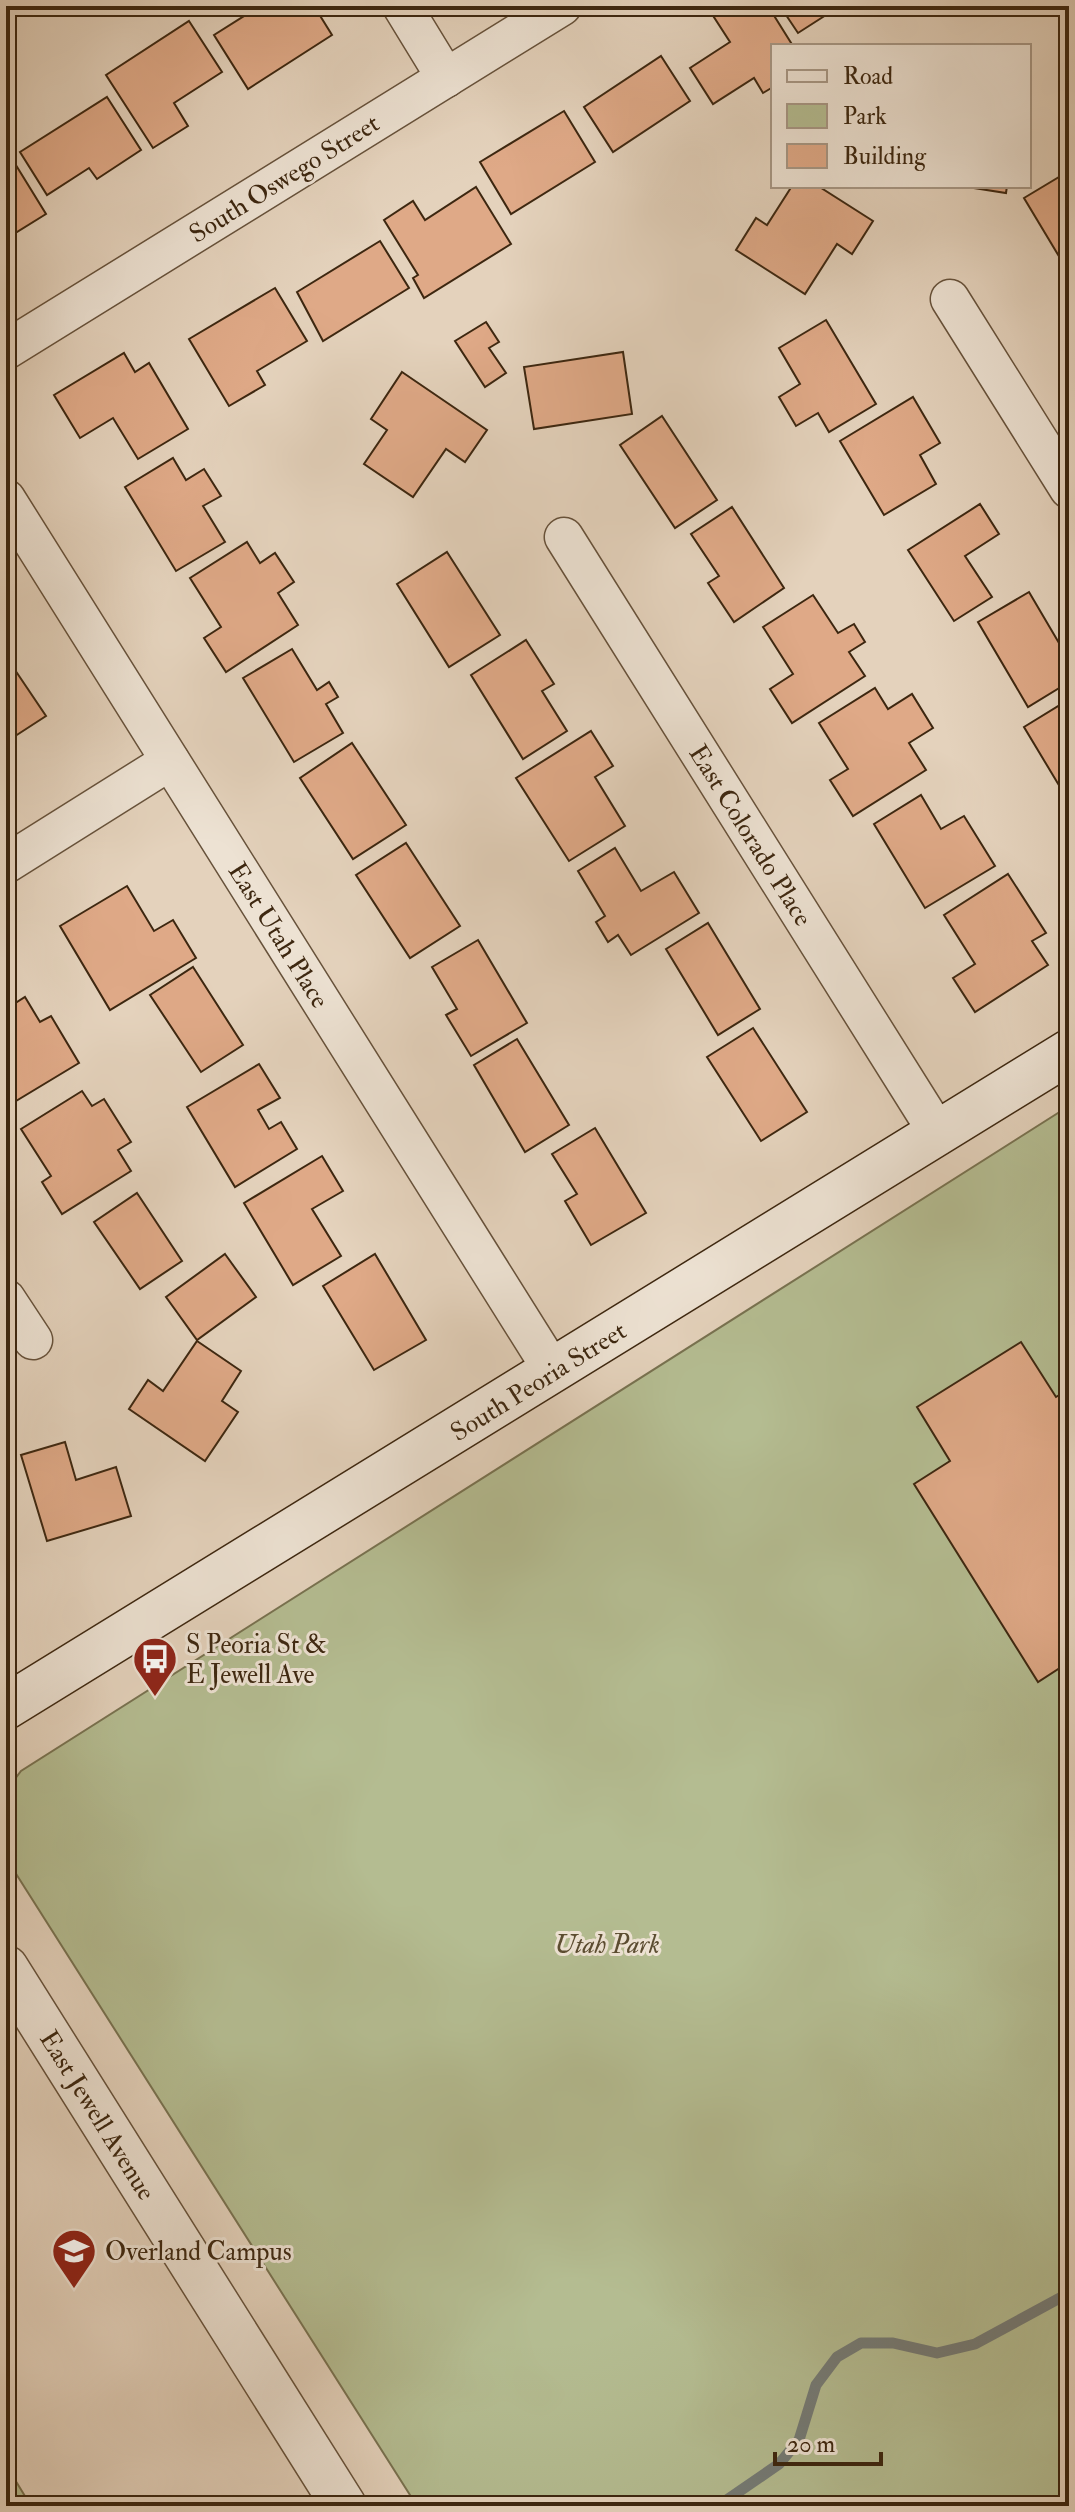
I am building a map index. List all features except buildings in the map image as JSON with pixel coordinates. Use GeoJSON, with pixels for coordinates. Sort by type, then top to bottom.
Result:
{"type":"FeatureCollection","features":[{"type":"Feature","properties":{"kind":"main road","name":"South Peoria Street"},"geometry":{"type":"LineString","coordinates":[[6,1707],[1069,1052]]}},
{"type":"Feature","properties":{"kind":"main road","name":"East Jewell Avenue"},"geometry":{"type":"LineString","coordinates":[[6,1968],[344,2506]]}},
{"type":"Feature","properties":{"kind":"street"},"geometry":{"type":"LineString","coordinates":[[402,6],[446,78]]}},
{"type":"Feature","properties":{"kind":"street","name":"South Oswego Street"},"geometry":{"type":"LineString","coordinates":[[6,350],[562,6]]}},
{"type":"Feature","properties":{"kind":"street"},"geometry":{"type":"LineString","coordinates":[[950,299],[1069,489]]}},
{"type":"Feature","properties":{"kind":"street","name":"East Utah Place"},"geometry":{"type":"LineString","coordinates":[[6,499],[553,1371]]}},
{"type":"Feature","properties":{"kind":"street","name":"East Colorado Place"},"geometry":{"type":"LineString","coordinates":[[564,537],[938,1133]]}},
{"type":"Feature","properties":{"kind":"street"},"geometry":{"type":"LineString","coordinates":[[6,864],[170,761]]}},
{"type":"Feature","properties":{"kind":"street"},"geometry":{"type":"LineString","coordinates":[[6,1299],[33,1340]]}},
{"type":"Feature","properties":{"kind":"green space","name":"Utah Park"},"geometry":{"type":"Polygon","coordinates":[[[1069,1106],[1069,2506],[417,2506],[6,1858],[8,1788],[21,1771],[1069,1106]]]}},
{"type":"Feature","properties":{"kind":"green space"},"geometry":{"type":"Polygon","coordinates":[[[6,2465],[31,2506],[6,2506],[6,2465]]]}},
{"type":"Feature","properties":{"kind":"waterway"},"geometry":{"type":"LineString","coordinates":[[718,2506],[779,2464],[799,2440],[816,2385],[837,2357],[861,2343],[893,2343],[937,2353],[975,2344],[1069,2293]]}},
{"type":"Feature","properties":{"kind":"place","name":"S Peoria St & E Jewell Ave"},"geometry":{"type":"Point","coordinates":[155,1698]}},
{"type":"Feature","properties":{"kind":"place","name":"Overland Campus"},"geometry":{"type":"Point","coordinates":[74,2290]}}]}
